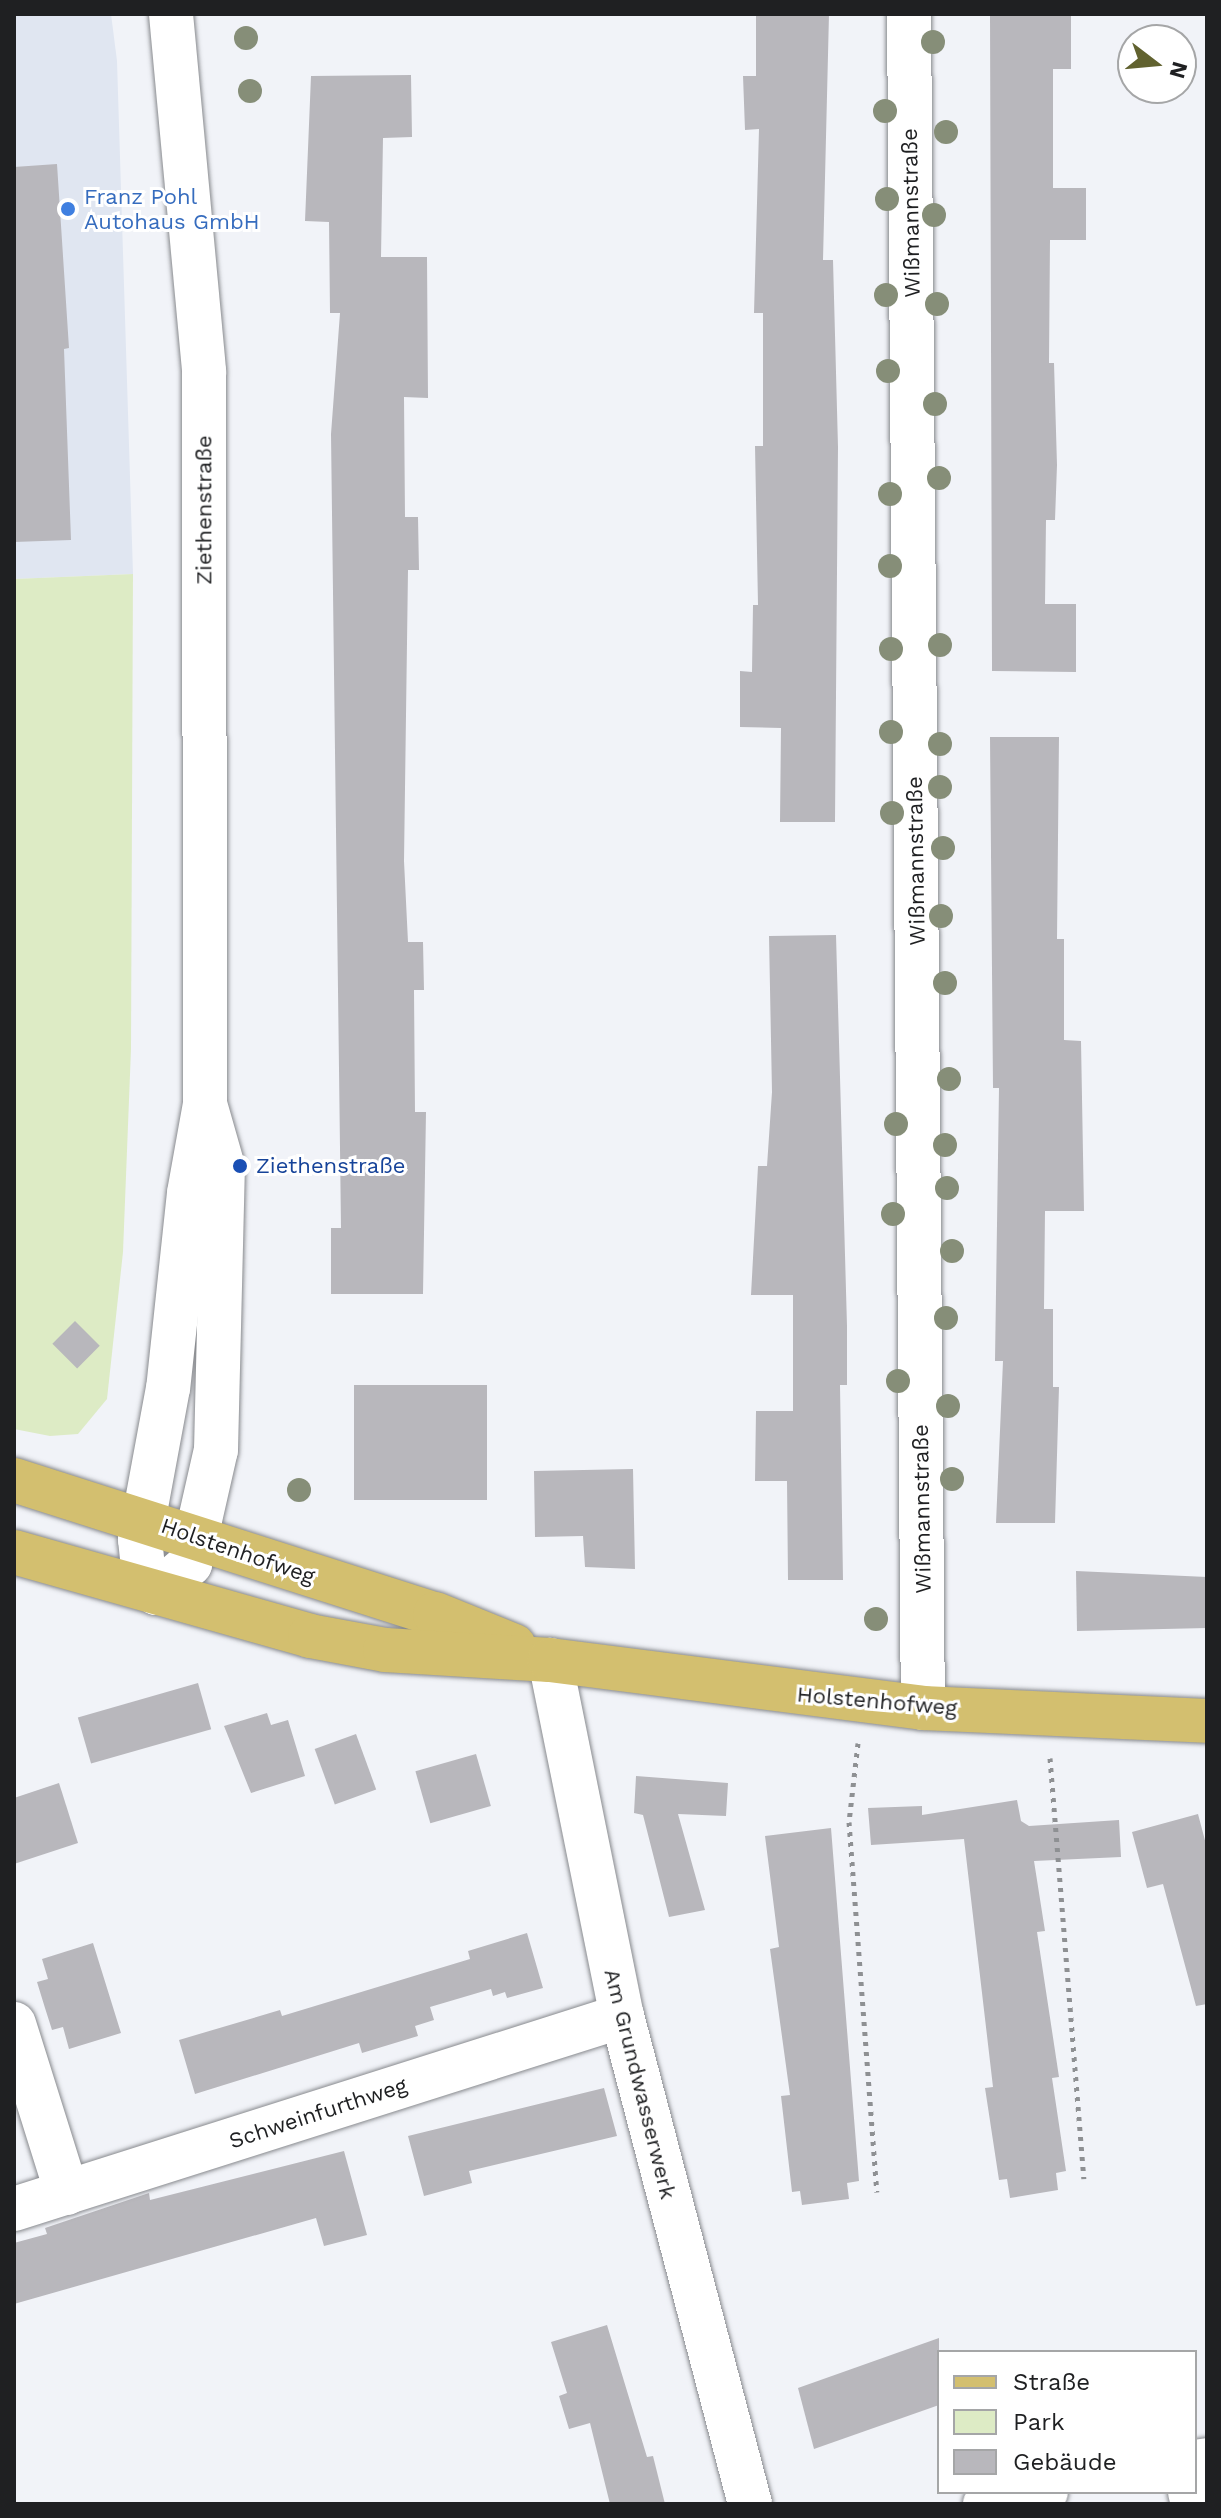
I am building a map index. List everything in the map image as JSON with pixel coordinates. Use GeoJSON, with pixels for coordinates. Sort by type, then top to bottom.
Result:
{"type":"FeatureCollection","features":[{"type":"Feature","properties":{"kind":"main road","name":"Holstenhofweg"},"geometry":{"type":"LineString","coordinates":[[14,1480],[435,1614],[550,1660]]}},
{"type":"Feature","properties":{"kind":"main road","name":"Holstenhofweg"},"geometry":{"type":"LineString","coordinates":[[14,1552],[156,1593],[385,1650],[550,1660],[923,1708],[1207,1721]]}},
{"type":"Feature","properties":{"kind":"street","name":"Ziethenstraße"},"geometry":{"type":"LineString","coordinates":[[171,14],[204,371],[205,1104],[140,1558],[156,1593],[185,1573],[199,1538],[216,1450],[222,1356],[223,1167],[205,1104]]}},
{"type":"Feature","properties":{"kind":"street","name":"Wißmannstraße"},"geometry":{"type":"LineString","coordinates":[[909,14],[923,1708]]}},
{"type":"Feature","properties":{"kind":"street","name":"Am Grundwasserwerk"},"geometry":{"type":"LineString","coordinates":[[550,1660],[622,2016],[750,2504]]}},
{"type":"Feature","properties":{"kind":"street","name":"Schweinfurthweg"},"geometry":{"type":"LineString","coordinates":[[14,2209],[622,2016]]}},
{"type":"Feature","properties":{"kind":"street"},"geometry":{"type":"LineString","coordinates":[[14,2024],[67,2193]]}},
{"type":"Feature","properties":{"kind":"street"},"geometry":{"type":"LineString","coordinates":[[985,2504],[1036,2494]]}},
{"type":"Feature","properties":{"kind":"path"},"geometry":{"type":"LineString","coordinates":[[858,1772],[849,1822],[877,2192]]}},
{"type":"Feature","properties":{"kind":"path"},"geometry":{"type":"LineString","coordinates":[[1050,1788],[1084,2179]]}},
{"type":"Feature","properties":{"kind":"shaded area"},"geometry":{"type":"Polygon","coordinates":[[[14,14],[111,14],[117,61],[133,574],[14,579],[14,14]]]}},
{"type":"Feature","properties":{"kind":"green space"},"geometry":{"type":"Polygon","coordinates":[[[133,574],[131,1049],[123,1252],[107,1399],[78,1434],[50,1436],[14,1429],[14,579],[133,574]]]}},
{"type":"Feature","properties":{"kind":"building"},"geometry":{"type":"Polygon","coordinates":[[[756,14],[829,14],[823,260],[833,260],[838,447],[835,822],[780,822],[781,728],[740,727],[740,671],[752,672],[753,605],[758,605],[755,446],[763,446],[763,313],[754,313],[759,129],[745,130],[743,76],[756,76],[756,14]]]}},
{"type":"Feature","properties":{"kind":"building"},"geometry":{"type":"Polygon","coordinates":[[[990,14],[1071,14],[1071,69],[1053,69],[1053,188],[1086,188],[1086,240],[1050,240],[1049,363],[1054,363],[1057,465],[1055,520],[1046,520],[1045,604],[1076,604],[1076,672],[992,671],[990,14]]]}},
{"type":"Feature","properties":{"kind":"building"},"geometry":{"type":"Polygon","coordinates":[[[411,75],[412,137],[383,138],[381,257],[427,257],[428,398],[404,397],[405,517],[418,517],[419,570],[408,570],[404,861],[408,942],[423,942],[424,990],[414,990],[415,1112],[426,1112],[423,1294],[331,1294],[331,1228],[341,1228],[331,434],[340,313],[330,313],[329,222],[305,221],[311,76],[411,75]]]}},
{"type":"Feature","properties":{"kind":"building"},"geometry":{"type":"Polygon","coordinates":[[[57,164],[69,348],[64,349],[71,540],[14,542],[14,167],[57,164]]]}},
{"type":"Feature","properties":{"kind":"building"},"geometry":{"type":"Polygon","coordinates":[[[990,737],[1059,737],[1057,939],[1064,939],[1064,1040],[1081,1041],[1084,1211],[1045,1211],[1044,1309],[1053,1309],[1053,1387],[1059,1387],[1055,1523],[996,1523],[1003,1361],[995,1361],[999,1088],[993,1088],[990,737]]]}},
{"type":"Feature","properties":{"kind":"building"},"geometry":{"type":"Polygon","coordinates":[[[836,935],[847,1326],[847,1385],[840,1385],[843,1580],[788,1580],[787,1481],[755,1481],[756,1411],[793,1411],[793,1295],[751,1295],[758,1166],[767,1166],[772,1092],[769,936],[836,935]]]}},
{"type":"Feature","properties":{"kind":"building"},"geometry":{"type":"Polygon","coordinates":[[[75,1321],[100,1346],[77,1368],[52,1344],[75,1321]]]}},
{"type":"Feature","properties":{"kind":"building"},"geometry":{"type":"Polygon","coordinates":[[[354,1385],[487,1385],[487,1500],[354,1500],[354,1385]]]}},
{"type":"Feature","properties":{"kind":"building"},"geometry":{"type":"Polygon","coordinates":[[[633,1469],[635,1569],[585,1567],[583,1536],[535,1537],[534,1471],[633,1469]]]}},
{"type":"Feature","properties":{"kind":"building"},"geometry":{"type":"Polygon","coordinates":[[[1076,1571],[1207,1577],[1207,1628],[1077,1631],[1076,1571]]]}},
{"type":"Feature","properties":{"kind":"building"},"geometry":{"type":"Polygon","coordinates":[[[198,1683],[211,1729],[91,1764],[78,1717],[198,1683]]]}},
{"type":"Feature","properties":{"kind":"building"},"geometry":{"type":"Polygon","coordinates":[[[267,1713],[271,1725],[288,1720],[305,1776],[251,1793],[224,1726],[267,1713]]]}},
{"type":"Feature","properties":{"kind":"building"},"geometry":{"type":"Polygon","coordinates":[[[356,1734],[376,1789],[335,1804],[315,1749],[356,1734]]]}},
{"type":"Feature","properties":{"kind":"building"},"geometry":{"type":"Polygon","coordinates":[[[476,1754],[491,1806],[430,1823],[415,1771],[476,1754]]]}},
{"type":"Feature","properties":{"kind":"building"},"geometry":{"type":"Polygon","coordinates":[[[636,1776],[728,1783],[726,1816],[678,1814],[705,1910],[669,1917],[643,1815],[634,1813],[636,1776]]]}},
{"type":"Feature","properties":{"kind":"building"},"geometry":{"type":"Polygon","coordinates":[[[59,1783],[78,1843],[14,1864],[14,1798],[59,1783]]]}},
{"type":"Feature","properties":{"kind":"building"},"geometry":{"type":"Polygon","coordinates":[[[1017,1800],[1021,1821],[1029,1826],[1119,1820],[1121,1857],[1034,1861],[1045,1931],[1037,1932],[1059,2077],[1052,2078],[1066,2171],[1056,2173],[1058,2190],[1010,2198],[1007,2179],[999,2180],[985,2088],[993,2087],[964,1839],[871,1845],[868,1808],[922,1806],[922,1815],[1017,1800]]]}},
{"type":"Feature","properties":{"kind":"building"},"geometry":{"type":"Polygon","coordinates":[[[1198,1814],[1207,1848],[1207,2004],[1196,2006],[1163,1884],[1147,1888],[1132,1832],[1198,1814]]]}},
{"type":"Feature","properties":{"kind":"building"},"geometry":{"type":"Polygon","coordinates":[[[831,1828],[859,2181],[847,2183],[849,2199],[802,2205],[800,2191],[792,2192],[781,2096],[790,2095],[770,1949],[779,1947],[765,1836],[831,1828]]]}},
{"type":"Feature","properties":{"kind":"building"},"geometry":{"type":"Polygon","coordinates":[[[527,1933],[543,1988],[507,1998],[505,1992],[493,1996],[491,1989],[430,2007],[434,2020],[415,2026],[418,2036],[362,2053],[359,2043],[195,2094],[179,2040],[280,2010],[282,2016],[470,1959],[468,1951],[527,1933]]]}},
{"type":"Feature","properties":{"kind":"building"},"geometry":{"type":"Polygon","coordinates":[[[93,1943],[121,2033],[69,2049],[63,2027],[52,2030],[37,1982],[48,1979],[42,1959],[93,1943]]]}},
{"type":"Feature","properties":{"kind":"building"},"geometry":{"type":"Polygon","coordinates":[[[604,2088],[617,2136],[469,2171],[472,2183],[424,2196],[408,2136],[604,2088]]]}},
{"type":"Feature","properties":{"kind":"building"},"geometry":{"type":"Polygon","coordinates":[[[344,2151],[367,2235],[324,2246],[316,2218],[14,2304],[14,2243],[47,2234],[45,2228],[149,2193],[150,2200],[344,2151]]]}},
{"type":"Feature","properties":{"kind":"building"},"geometry":{"type":"Polygon","coordinates":[[[607,2325],[647,2457],[653,2456],[665,2504],[610,2504],[590,2423],[569,2429],[559,2396],[567,2393],[551,2342],[607,2325]]]}},
{"type":"Feature","properties":{"kind":"building"},"geometry":{"type":"Polygon","coordinates":[[[939,2338],[937,2406],[814,2449],[798,2388],[939,2338]]]}},
{"type":"Feature","properties":{"kind":"place","name":"Franz Pohl Autohaus GmbH"},"geometry":{"type":"Point","coordinates":[68,209]}},
{"type":"Feature","properties":{"kind":"place","name":"Ziethenstraße"},"geometry":{"type":"Point","coordinates":[240,1166]}}]}
